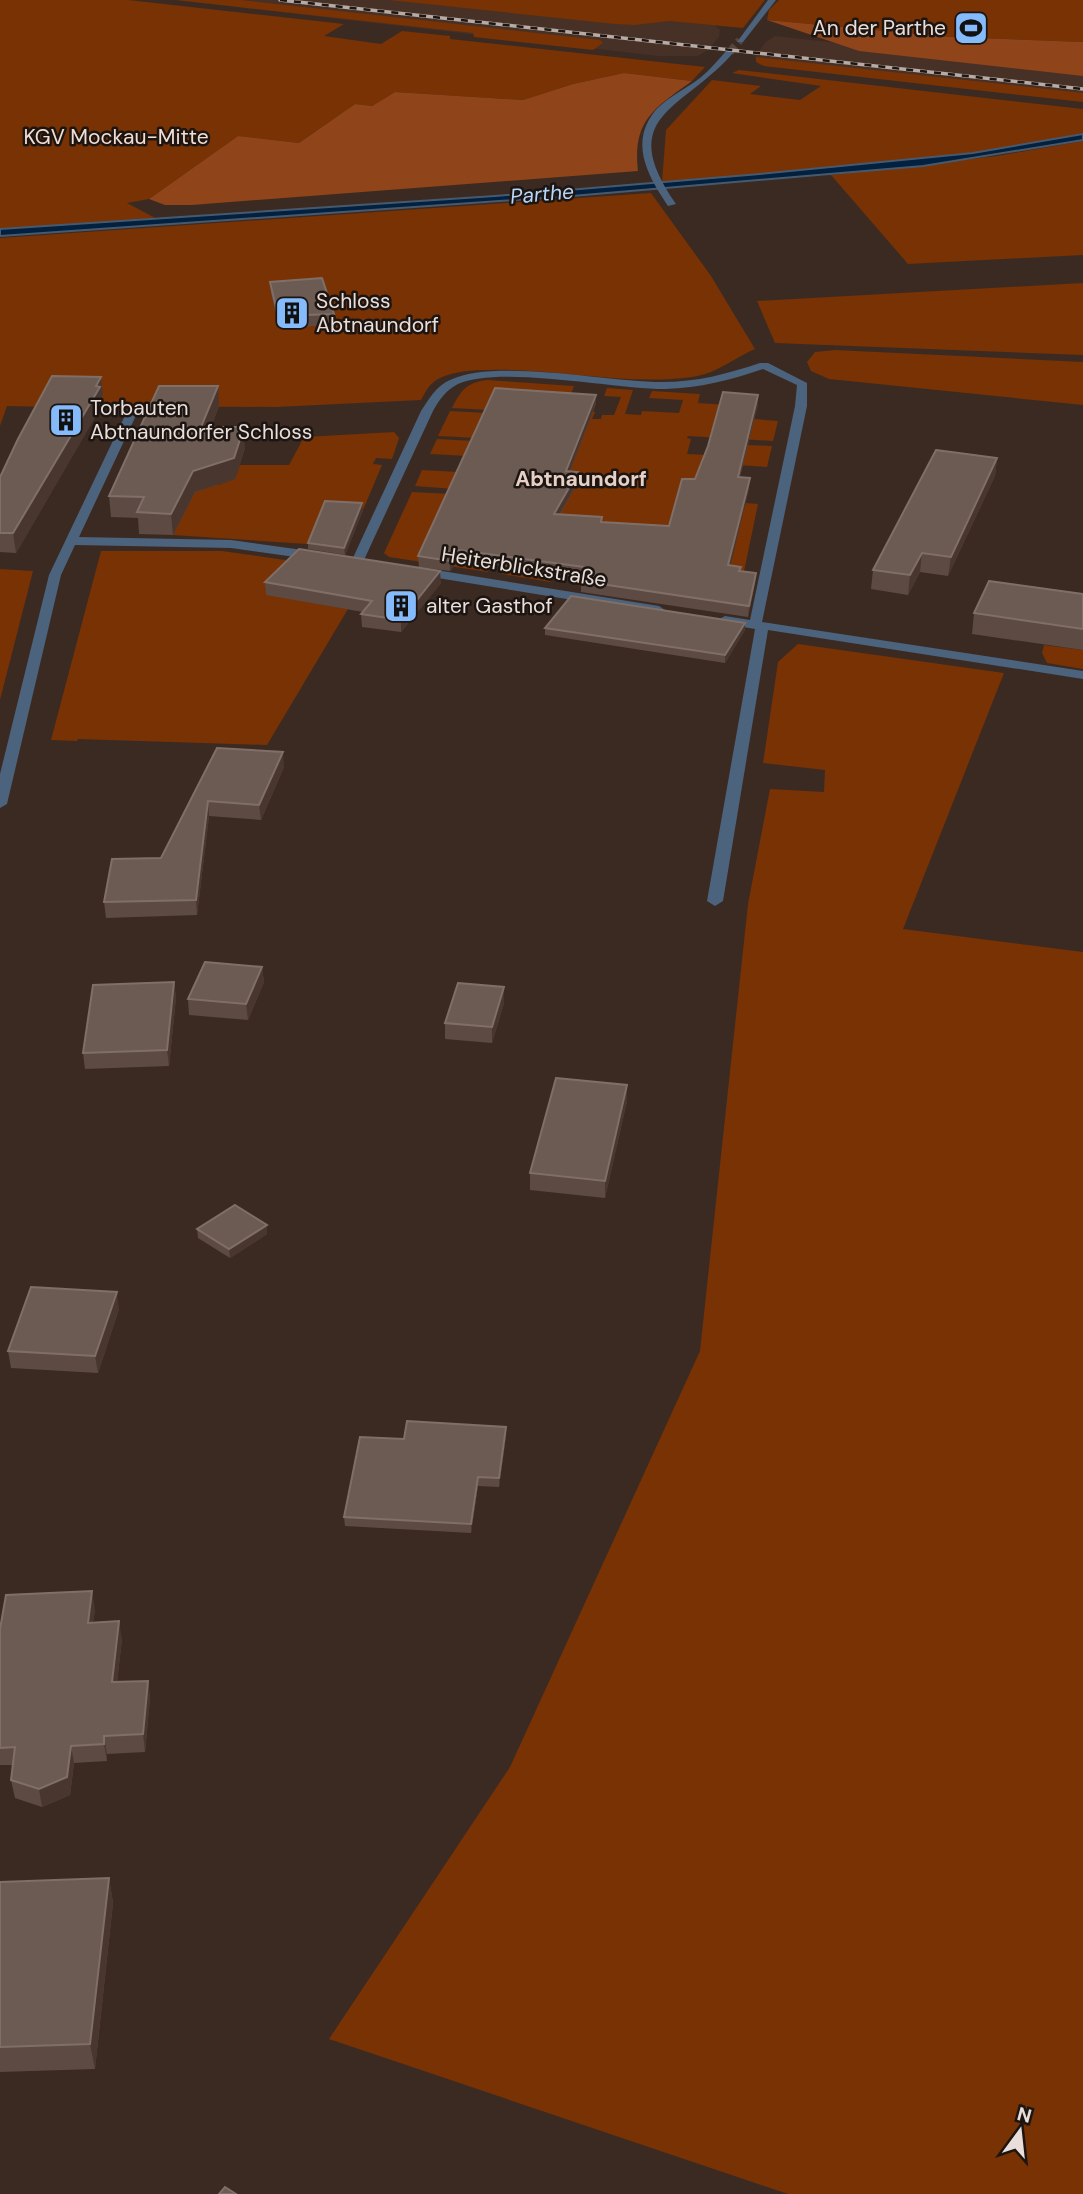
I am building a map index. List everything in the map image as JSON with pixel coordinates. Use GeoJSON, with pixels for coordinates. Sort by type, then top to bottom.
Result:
{"type":"FeatureCollection","features":[{"type":"Feature","properties":{"kind":"street"},"geometry":{"type":"LineString","coordinates":[[740,40],[772,0]]}},
{"type":"Feature","properties":{"kind":"street"},"geometry":{"type":"LineString","coordinates":[[671,204],[650,173],[645,149],[656,115],[706,77],[730,52]]}},
{"type":"Feature","properties":{"kind":"street"},"geometry":{"type":"LineString","coordinates":[[69,541],[231,544],[351,561],[427,411],[441,390],[460,379],[496,374],[653,385],[722,379],[764,365],[802,383],[801,406],[759,626],[715,901]]}},
{"type":"Feature","properties":{"kind":"street"},"geometry":{"type":"LineString","coordinates":[[0,804],[55,575],[134,407]]}},
{"type":"Feature","properties":{"kind":"street","name":"Heiterblickstraße"},"geometry":{"type":"LineString","coordinates":[[398,568],[673,612]]}},
{"type":"Feature","properties":{"kind":"street"},"geometry":{"type":"LineString","coordinates":[[714,618],[1083,675]]}},
{"type":"Feature","properties":{"kind":"shaded area"},"geometry":{"type":"Polygon","coordinates":[[[176,0],[458,0],[714,25],[720,30],[719,37],[708,50],[698,56],[658,56],[176,0]]]}},
{"type":"Feature","properties":{"kind":"shaded area"},"geometry":{"type":"Polygon","coordinates":[[[767,20],[951,37],[1083,42],[1083,76],[859,51],[767,20]]]}},
{"type":"Feature","properties":{"kind":"shaded area"},"geometry":{"type":"Polygon","coordinates":[[[775,36],[1083,70],[1083,102],[764,66],[756,62],[755,56],[766,42],[775,36]]]}},
{"type":"Feature","properties":{"kind":"shaded area"},"geometry":{"type":"Polygon","coordinates":[[[624,73],[692,81],[657,108],[643,127],[637,154],[638,171],[192,205],[165,205],[149,199],[238,136],[299,143],[355,104],[372,106],[395,92],[523,100],[573,84],[624,73]]]}},
{"type":"Feature","properties":{"kind":"green space","name":"KGV Mockau-Mitte"},"geometry":{"type":"Polygon","coordinates":[[[0,0],[128,0],[344,24],[324,36],[381,44],[402,31],[450,36],[450,39],[705,67],[692,81],[624,73],[573,84],[523,100],[395,92],[372,106],[355,104],[299,143],[238,136],[149,199],[127,203],[157,219],[0,229],[0,0]]]}},
{"type":"Feature","properties":{"kind":"green space"},"geometry":{"type":"Polygon","coordinates":[[[176,0],[241,0],[600,40],[603,43],[593,50],[474,37],[473,33],[176,0]]]}},
{"type":"Feature","properties":{"kind":"green space"},"geometry":{"type":"Polygon","coordinates":[[[389,0],[765,0],[743,28],[669,21],[635,25],[615,24],[389,0]]]}},
{"type":"Feature","properties":{"kind":"green space","name":"An der Parthe"},"geometry":{"type":"Polygon","coordinates":[[[779,0],[1083,0],[1083,42],[951,37],[767,20],[769,10],[779,0]]]}},
{"type":"Feature","properties":{"kind":"green space"},"geometry":{"type":"Polygon","coordinates":[[[756,57],[1083,93],[1083,102],[764,66],[756,62],[756,57]]]}},
{"type":"Feature","properties":{"kind":"green space"},"geometry":{"type":"Polygon","coordinates":[[[739,70],[1083,109],[1083,133],[1031,144],[926,159],[662,182],[666,130],[712,80],[761,86],[750,94],[800,100],[821,86],[732,73],[739,70]]]}},
{"type":"Feature","properties":{"kind":"green space"},"geometry":{"type":"Polygon","coordinates":[[[1083,141],[1083,255],[908,264],[831,175],[997,156],[1083,141]]]}},
{"type":"Feature","properties":{"kind":"green space"},"geometry":{"type":"Polygon","coordinates":[[[651,193],[711,276],[755,349],[709,373],[692,377],[642,379],[515,370],[470,371],[438,379],[430,385],[421,400],[276,407],[105,406],[99,404],[102,395],[49,407],[7,406],[0,426],[0,238],[651,193]]]}},
{"type":"Feature","properties":{"kind":"green space"},"geometry":{"type":"Polygon","coordinates":[[[1083,283],[1083,355],[775,343],[757,301],[1083,283]]]}},
{"type":"Feature","properties":{"kind":"green space"},"geometry":{"type":"Polygon","coordinates":[[[835,350],[1083,362],[1083,405],[829,379],[811,371],[807,362],[815,352],[835,350]]]}},
{"type":"Feature","properties":{"kind":"green space"},"geometry":{"type":"Polygon","coordinates":[[[487,380],[574,386],[566,407],[595,412],[592,419],[601,419],[602,415],[614,415],[621,397],[604,396],[607,388],[633,390],[625,414],[641,415],[642,411],[679,413],[683,400],[649,398],[652,391],[700,394],[698,403],[729,405],[754,419],[778,421],[773,441],[687,438],[691,439],[687,454],[708,455],[748,445],[772,446],[767,467],[707,463],[742,515],[746,503],[758,504],[736,610],[575,585],[590,564],[556,574],[550,582],[502,574],[516,538],[495,554],[488,572],[389,557],[384,553],[412,492],[451,494],[454,489],[415,486],[422,470],[511,475],[489,410],[452,408],[465,388],[487,380]]]}},
{"type":"Feature","properties":{"kind":"green space"},"geometry":{"type":"Polygon","coordinates":[[[450,411],[487,413],[476,438],[438,436],[450,411]]]}},
{"type":"Feature","properties":{"kind":"green space"},"geometry":{"type":"Polygon","coordinates":[[[394,432],[399,438],[392,459],[376,458],[373,464],[382,465],[363,510],[326,508],[340,534],[353,535],[349,543],[337,546],[173,535],[197,482],[218,485],[235,479],[240,465],[289,465],[304,437],[394,432]]]}},
{"type":"Feature","properties":{"kind":"green space"},"geometry":{"type":"Polygon","coordinates":[[[437,439],[475,441],[468,456],[430,454],[437,439]]]}},
{"type":"Feature","properties":{"kind":"green space"},"geometry":{"type":"Polygon","coordinates":[[[101,551],[222,551],[299,562],[303,601],[348,609],[267,745],[51,740],[101,551]]]}},
{"type":"Feature","properties":{"kind":"green space"},"geometry":{"type":"Polygon","coordinates":[[[0,569],[33,571],[0,700],[0,569]]]}},
{"type":"Feature","properties":{"kind":"green space"},"geometry":{"type":"Polygon","coordinates":[[[798,644],[1004,673],[903,929],[1083,952],[1083,2194],[788,2194],[329,2039],[510,1767],[700,1351],[748,904],[770,789],[824,792],[825,770],[763,763],[778,662],[798,644]]]}},
{"type":"Feature","properties":{"kind":"green space"},"geometry":{"type":"Polygon","coordinates":[[[1044,645],[1083,650],[1083,669],[1047,663],[1042,653],[1044,645]]]}},
{"type":"Feature","properties":{"kind":"water","name":"Parthe"},"geometry":{"type":"Polygon","coordinates":[[[1083,134],[1083,140],[923,166],[572,196],[0,236],[0,229],[495,196],[760,174],[973,153],[1083,134]]]}},
{"type":"Feature","properties":{"kind":"building"},"geometry":{"type":"Polygon","coordinates":[[[322,278],[334,314],[278,316],[270,282],[322,278]]]}},
{"type":"Feature","properties":{"kind":"building"},"geometry":{"type":"Polygon","coordinates":[[[52,376],[101,377],[96,386],[100,387],[13,533],[0,533],[0,477],[52,376]]]}},
{"type":"Feature","properties":{"kind":"building"},"geometry":{"type":"Polygon","coordinates":[[[159,386],[218,386],[201,427],[244,427],[234,458],[193,471],[171,514],[137,512],[144,497],[109,496],[159,386]]]}},
{"type":"Feature","properties":{"kind":"building"},"geometry":{"type":"Polygon","coordinates":[[[495,388],[596,395],[566,471],[578,472],[554,514],[602,517],[601,522],[669,526],[682,479],[695,479],[708,446],[723,392],[758,395],[738,477],[750,478],[728,565],[741,567],[739,571],[756,573],[749,606],[581,581],[591,568],[459,550],[450,561],[418,556],[495,388]]]}},
{"type":"Feature","properties":{"kind":"building"},"geometry":{"type":"Polygon","coordinates":[[[936,450],[997,458],[951,557],[922,553],[910,575],[873,570],[936,450]]]}},
{"type":"Feature","properties":{"kind":"building"},"geometry":{"type":"Polygon","coordinates":[[[325,501],[362,503],[344,548],[308,543],[325,501]]]}},
{"type":"Feature","properties":{"kind":"building"},"geometry":{"type":"Polygon","coordinates":[[[299,549],[440,571],[401,620],[361,614],[372,601],[265,582],[299,549]]]}},
{"type":"Feature","properties":{"kind":"building"},"geometry":{"type":"Polygon","coordinates":[[[989,581],[1083,594],[1083,629],[974,613],[989,581]]]}},
{"type":"Feature","properties":{"kind":"building"},"geometry":{"type":"Polygon","coordinates":[[[571,596],[745,623],[725,655],[545,628],[571,596]]]}},
{"type":"Feature","properties":{"kind":"building"},"geometry":{"type":"Polygon","coordinates":[[[217,748],[283,752],[259,805],[208,801],[196,900],[104,902],[112,859],[161,858],[217,748]]]}},
{"type":"Feature","properties":{"kind":"building"},"geometry":{"type":"Polygon","coordinates":[[[205,962],[262,967],[246,1004],[188,999],[205,962]]]}},
{"type":"Feature","properties":{"kind":"building"},"geometry":{"type":"Polygon","coordinates":[[[174,982],[167,1050],[83,1053],[93,985],[174,982]]]}},
{"type":"Feature","properties":{"kind":"building"},"geometry":{"type":"Polygon","coordinates":[[[458,983],[504,987],[492,1027],[445,1023],[458,983]]]}},
{"type":"Feature","properties":{"kind":"building"},"geometry":{"type":"Polygon","coordinates":[[[556,1078],[627,1085],[605,1181],[530,1173],[556,1078]]]}},
{"type":"Feature","properties":{"kind":"building"},"geometry":{"type":"Polygon","coordinates":[[[235,1205],[267,1225],[229,1249],[197,1229],[235,1205]]]}},
{"type":"Feature","properties":{"kind":"building"},"geometry":{"type":"Polygon","coordinates":[[[31,1287],[117,1292],[95,1356],[8,1351],[31,1287]]]}},
{"type":"Feature","properties":{"kind":"building"},"geometry":{"type":"Polygon","coordinates":[[[407,1421],[506,1427],[499,1478],[478,1477],[471,1524],[344,1517],[360,1437],[404,1439],[407,1421]]]}},
{"type":"Feature","properties":{"kind":"building"},"geometry":{"type":"Polygon","coordinates":[[[92,1591],[88,1623],[119,1621],[112,1682],[148,1681],[143,1734],[104,1736],[104,1744],[71,1746],[67,1777],[39,1789],[11,1780],[15,1747],[0,1748],[0,1629],[6,1595],[92,1591]]]}},
{"type":"Feature","properties":{"kind":"building"},"geometry":{"type":"Polygon","coordinates":[[[109,1878],[90,2044],[0,2047],[0,1882],[109,1878]]]}},
{"type":"Feature","properties":{"kind":"building"},"geometry":{"type":"Polygon","coordinates":[[[225,2187],[236,2194],[219,2194],[225,2187]]]}},
{"type":"Feature","properties":{"kind":"tunnel"},"geometry":{"type":"LineString","coordinates":[[730,52],[740,40]]}},
{"type":"Feature","properties":{"kind":"railway"},"geometry":{"type":"LineString","coordinates":[[280,0],[1083,89]]}},
{"type":"Feature","properties":{"kind":"place","name":"An der Parthe"},"geometry":{"type":"Point","coordinates":[971,28]}},
{"type":"Feature","properties":{"kind":"place","name":"Schloss Abtnaundorf"},"geometry":{"type":"Point","coordinates":[292,313]}},
{"type":"Feature","properties":{"kind":"place","name":"Torbauten Abtnaundorfer Schloss"},"geometry":{"type":"Point","coordinates":[66,420]}},
{"type":"Feature","properties":{"kind":"place","name":"alter Gasthof"},"geometry":{"type":"Point","coordinates":[401,606]}},
{"type":"Feature","properties":{"kind":"district","name":"Abtnaundorf"},"geometry":{"type":"Point","coordinates":[581,479]}}]}
